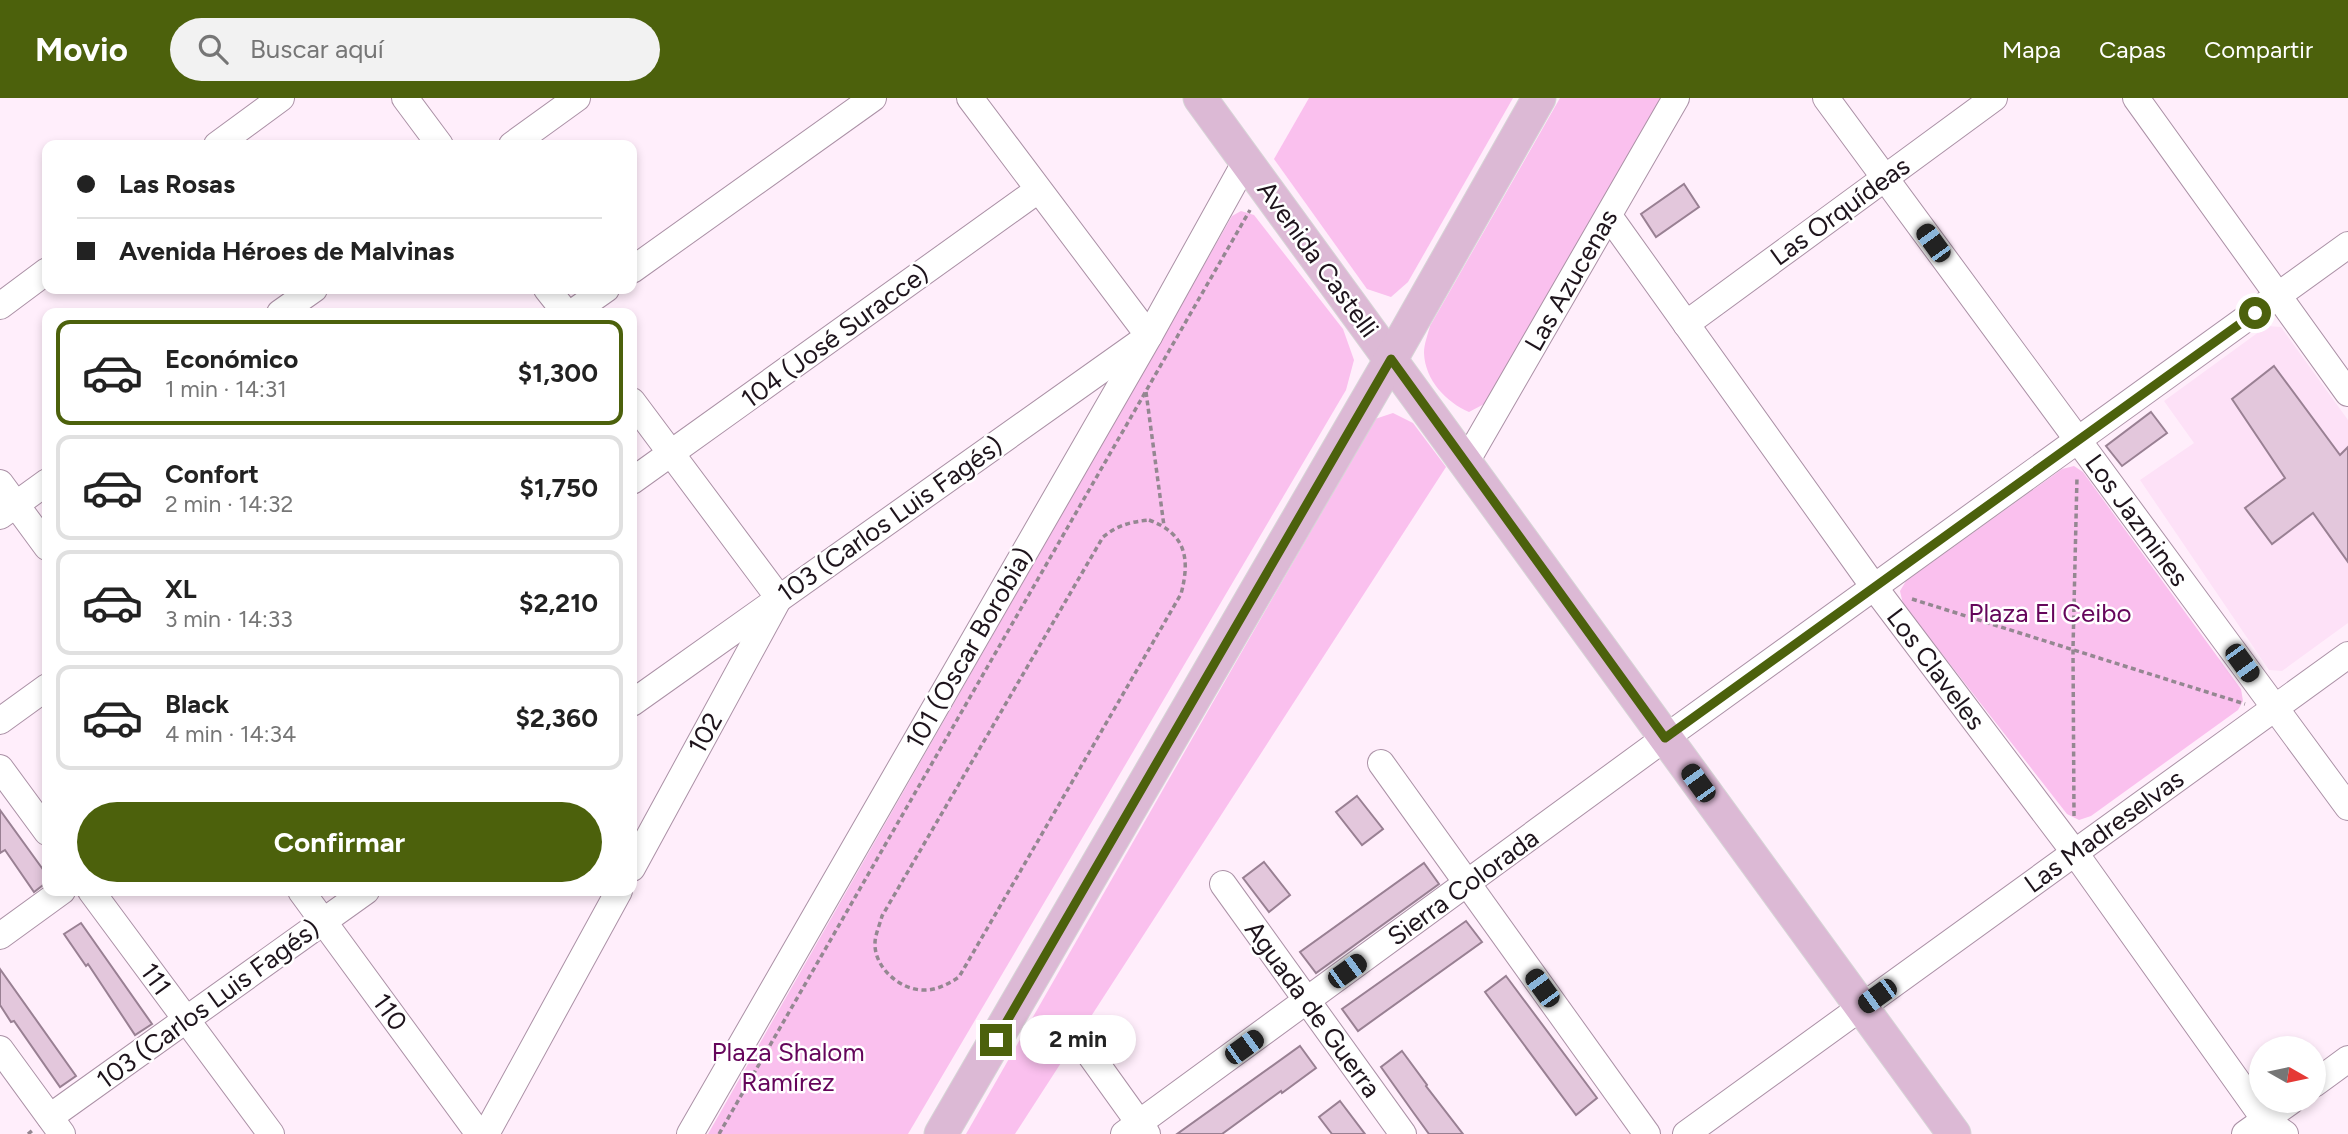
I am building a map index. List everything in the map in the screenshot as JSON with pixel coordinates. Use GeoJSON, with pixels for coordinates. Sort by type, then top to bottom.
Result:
{"type":"FeatureCollection","features":[{"type":"Feature","properties":{"kind":"main road"},"geometry":{"type":"LineString","coordinates":[[941,1134],[1391,359],[1539,98]]}},
{"type":"Feature","properties":{"kind":"main road","name":"Avenida Castelli"},"geometry":{"type":"LineString","coordinates":[[1210,103],[1255,174],[1954,1134]]}},
{"type":"Feature","properties":{"kind":"street"},"geometry":{"type":"LineString","coordinates":[[224,140],[281,98]]}},
{"type":"Feature","properties":{"kind":"street"},"geometry":{"type":"LineString","coordinates":[[405,98],[436,140]]}},
{"type":"Feature","properties":{"kind":"street"},"geometry":{"type":"LineString","coordinates":[[519,140],[577,98]]}},
{"type":"Feature","properties":{"kind":"street"},"geometry":{"type":"LineString","coordinates":[[637,266],[873,98]]}},
{"type":"Feature","properties":{"kind":"street"},"geometry":{"type":"LineString","coordinates":[[970,98],[1149,336]]}},
{"type":"Feature","properties":{"kind":"street","name":"Las Azucenas"},"geometry":{"type":"LineString","coordinates":[[1466,462],[1676,98]]}},
{"type":"Feature","properties":{"kind":"street","name":"Los Jazmines"},"geometry":{"type":"LineString","coordinates":[[1826,98],[2348,807]]}},
{"type":"Feature","properties":{"kind":"street","name":"Las Orquídeas"},"geometry":{"type":"LineString","coordinates":[[1686,324],[1994,98]]}},
{"type":"Feature","properties":{"kind":"street"},"geometry":{"type":"LineString","coordinates":[[2136,98],[2348,393]]}},
{"type":"Feature","properties":{"kind":"street","name":"101 (Oscar Borobia)"},"geometry":{"type":"LineString","coordinates":[[690,1134],[1149,336],[1255,174]]}},
{"type":"Feature","properties":{"kind":"street","name":"104 (José Suracce)"},"geometry":{"type":"LineString","coordinates":[[637,477],[1038,190]]}},
{"type":"Feature","properties":{"kind":"street","name":"Los Claveles"},"geometry":{"type":"LineString","coordinates":[[1609,216],[1874,587],[2075,853],[2265,1129]]}},
{"type":"Feature","properties":{"kind":"street","name":"Sierra Colorada"},"geometry":{"type":"LineString","coordinates":[[1137,1130],[1307,1001],[1665,738],[2348,246]]}},
{"type":"Feature","properties":{"kind":"street"},"geometry":{"type":"LineString","coordinates":[[0,306],[42,275]]}},
{"type":"Feature","properties":{"kind":"street"},"geometry":{"type":"LineString","coordinates":[[287,308],[307,294]]}},
{"type":"Feature","properties":{"kind":"street"},"geometry":{"type":"LineString","coordinates":[[551,294],[562,308]]}},
{"type":"Feature","properties":{"kind":"street"},"geometry":{"type":"LineString","coordinates":[[579,308],[599,294]]}},
{"type":"Feature","properties":{"kind":"street","name":"103 (Carlos Luis Fagés)"},"geometry":{"type":"LineString","coordinates":[[637,699],[1149,336]]}},
{"type":"Feature","properties":{"kind":"street"},"geometry":{"type":"LineString","coordinates":[[637,408],[779,598]]}},
{"type":"Feature","properties":{"kind":"street"},"geometry":{"type":"LineString","coordinates":[[0,483],[8,510],[42,542]]}},
{"type":"Feature","properties":{"kind":"street"},"geometry":{"type":"LineString","coordinates":[[8,510],[42,486]]}},
{"type":"Feature","properties":{"kind":"street","name":"102"},"geometry":{"type":"LineString","coordinates":[[637,859],[779,598]]}},
{"type":"Feature","properties":{"kind":"street","name":"Las Madreselvas"},"geometry":{"type":"LineString","coordinates":[[1686,1134],[2348,655]]}},
{"type":"Feature","properties":{"kind":"street"},"geometry":{"type":"LineString","coordinates":[[0,721],[42,691]]}},
{"type":"Feature","properties":{"kind":"street"},"geometry":{"type":"LineString","coordinates":[[1381,763],[1647,1134]]}},
{"type":"Feature","properties":{"kind":"street"},"geometry":{"type":"LineString","coordinates":[[0,768],[42,825]]}},
{"type":"Feature","properties":{"kind":"street","name":"Aguada de Guerra"},"geometry":{"type":"LineString","coordinates":[[1223,884],[1403,1134]]}},
{"type":"Feature","properties":{"kind":"street"},"geometry":{"type":"LineString","coordinates":[[0,936],[55,896]]}},
{"type":"Feature","properties":{"kind":"street","name":"111"},"geometry":{"type":"LineString","coordinates":[[95,896],[271,1134]]}},
{"type":"Feature","properties":{"kind":"street","name":"110"},"geometry":{"type":"LineString","coordinates":[[304,896],[479,1134]]}},
{"type":"Feature","properties":{"kind":"street","name":"103 (Carlos Luis Fagés)"},"geometry":{"type":"LineString","coordinates":[[56,1126],[186,1019],[359,896]]}},
{"type":"Feature","properties":{"kind":"street"},"geometry":{"type":"LineString","coordinates":[[486,1134],[616,896]]}},
{"type":"Feature","properties":{"kind":"street"},"geometry":{"type":"LineString","coordinates":[[0,1049],[56,1126]]}},
{"type":"Feature","properties":{"kind":"street"},"geometry":{"type":"LineString","coordinates":[[1086,1049],[1137,1130]]}},
{"type":"Feature","properties":{"kind":"street"},"geometry":{"type":"LineString","coordinates":[[2326,1075],[2348,1059]]}},
{"type":"Feature","properties":{"kind":"street"},"geometry":{"type":"LineString","coordinates":[[2265,1129],[2280,1113]]}},
{"type":"Feature","properties":{"kind":"path"},"geometry":{"type":"LineString","coordinates":[[719,1134],[1146,391],[1255,174]]}},
{"type":"Feature","properties":{"kind":"path"},"geometry":{"type":"LineString","coordinates":[[1146,391],[1164,526],[1178,541],[1185,554],[1187,572],[1181,594],[959,977],[943,987],[923,990],[906,986],[892,978],[879,962],[875,943],[882,916],[1103,537],[1115,527],[1129,522],[1149,520],[1164,526]]}},
{"type":"Feature","properties":{"kind":"path"},"geometry":{"type":"LineString","coordinates":[[2075,853],[2073,649],[2078,440]]}},
{"type":"Feature","properties":{"kind":"path"},"geometry":{"type":"LineString","coordinates":[[1874,587],[2244,704],[2275,708]]}},
{"type":"Feature","properties":{"kind":"shaded area"},"geometry":{"type":"Polygon","coordinates":[[[2267,326],[2281,327],[2348,420],[2348,623],[2282,671],[2269,670],[2140,480],[2194,443],[2164,401],[2267,326]]]}},
{"type":"Feature","properties":{"kind":"green space"},"geometry":{"type":"Polygon","coordinates":[[[1309,98],[1513,98],[1408,282],[1391,297],[1367,289],[1274,159],[1309,98]]]}},
{"type":"Feature","properties":{"kind":"green space"},"geometry":{"type":"Polygon","coordinates":[[[1560,98],[1661,98],[1486,403],[1469,412],[1438,389],[1425,363],[1425,343],[1430,326],[1560,98]]]}},
{"type":"Feature","properties":{"kind":"green space","name":"Plaza Shalom Ramírez"},"geometry":{"type":"Polygon","coordinates":[[[1241,211],[1254,215],[1343,329],[1354,360],[1346,390],[908,1134],[708,1134],[1232,216],[1241,211]]]}},
{"type":"Feature","properties":{"kind":"green space"},"geometry":{"type":"Polygon","coordinates":[[[1393,413],[1413,423],[1446,467],[1015,1134],[966,1134],[1375,419],[1393,413]]]}},
{"type":"Feature","properties":{"kind":"green space","name":"Plaza El Ceibo"},"geometry":{"type":"Polygon","coordinates":[[[2074,466],[2083,472],[2241,689],[2243,701],[2238,710],[2091,816],[2079,820],[2067,814],[1903,604],[1900,591],[1906,581],[2062,469],[2074,466]]]}},
{"type":"Feature","properties":{"kind":"building"},"geometry":{"type":"Polygon","coordinates":[[[1684,184],[1699,207],[1656,237],[1641,214],[1684,184]]]}},
{"type":"Feature","properties":{"kind":"building"},"geometry":{"type":"Polygon","coordinates":[[[2274,366],[2340,455],[2348,447],[2348,562],[2313,513],[2272,544],[2245,508],[2285,478],[2232,399],[2274,366]]]}},
{"type":"Feature","properties":{"kind":"building"},"geometry":{"type":"Polygon","coordinates":[[[2151,412],[2167,433],[2122,466],[2106,446],[2151,412]]]}},
{"type":"Feature","properties":{"kind":"building"},"geometry":{"type":"Polygon","coordinates":[[[1357,796],[1383,829],[1362,845],[1336,812],[1357,796]]]}},
{"type":"Feature","properties":{"kind":"building"},"geometry":{"type":"Polygon","coordinates":[[[0,810],[42,868],[42,886],[34,892],[5,850],[0,853],[0,810]]]}},
{"type":"Feature","properties":{"kind":"building"},"geometry":{"type":"Polygon","coordinates":[[[1264,862],[1290,895],[1269,912],[1243,878],[1264,862]]]}},
{"type":"Feature","properties":{"kind":"building"},"geometry":{"type":"Polygon","coordinates":[[[1424,863],[1439,884],[1316,973],[1300,952],[1424,863]]]}},
{"type":"Feature","properties":{"kind":"building"},"geometry":{"type":"Polygon","coordinates":[[[1466,921],[1482,942],[1358,1031],[1342,1009],[1466,921]]]}},
{"type":"Feature","properties":{"kind":"building"},"geometry":{"type":"Polygon","coordinates":[[[81,923],[152,1024],[135,1035],[88,964],[86,966],[64,934],[81,923]]]}},
{"type":"Feature","properties":{"kind":"building"},"geometry":{"type":"Polygon","coordinates":[[[0,969],[76,1076],[60,1087],[0,1005],[0,969]]]}},
{"type":"Feature","properties":{"kind":"building"},"geometry":{"type":"Polygon","coordinates":[[[1506,976],[1597,1098],[1576,1115],[1485,992],[1506,976]]]}},
{"type":"Feature","properties":{"kind":"building"},"geometry":{"type":"Polygon","coordinates":[[[1300,1046],[1316,1068],[1282,1093],[1281,1091],[1222,1134],[1177,1134],[1300,1046]]]}},
{"type":"Feature","properties":{"kind":"building"},"geometry":{"type":"Polygon","coordinates":[[[1402,1051],[1463,1134],[1429,1134],[1381,1067],[1402,1051]]]}},
{"type":"Feature","properties":{"kind":"building"},"geometry":{"type":"Polygon","coordinates":[[[1340,1101],[1365,1134],[1332,1134],[1319,1117],[1340,1101]]]}},
{"type":"Feature","properties":{"kind":"route"},"geometry":{"type":"LineString","coordinates":[[996,1040],[1391,359],[1665,738],[2255,313]]}}]}
